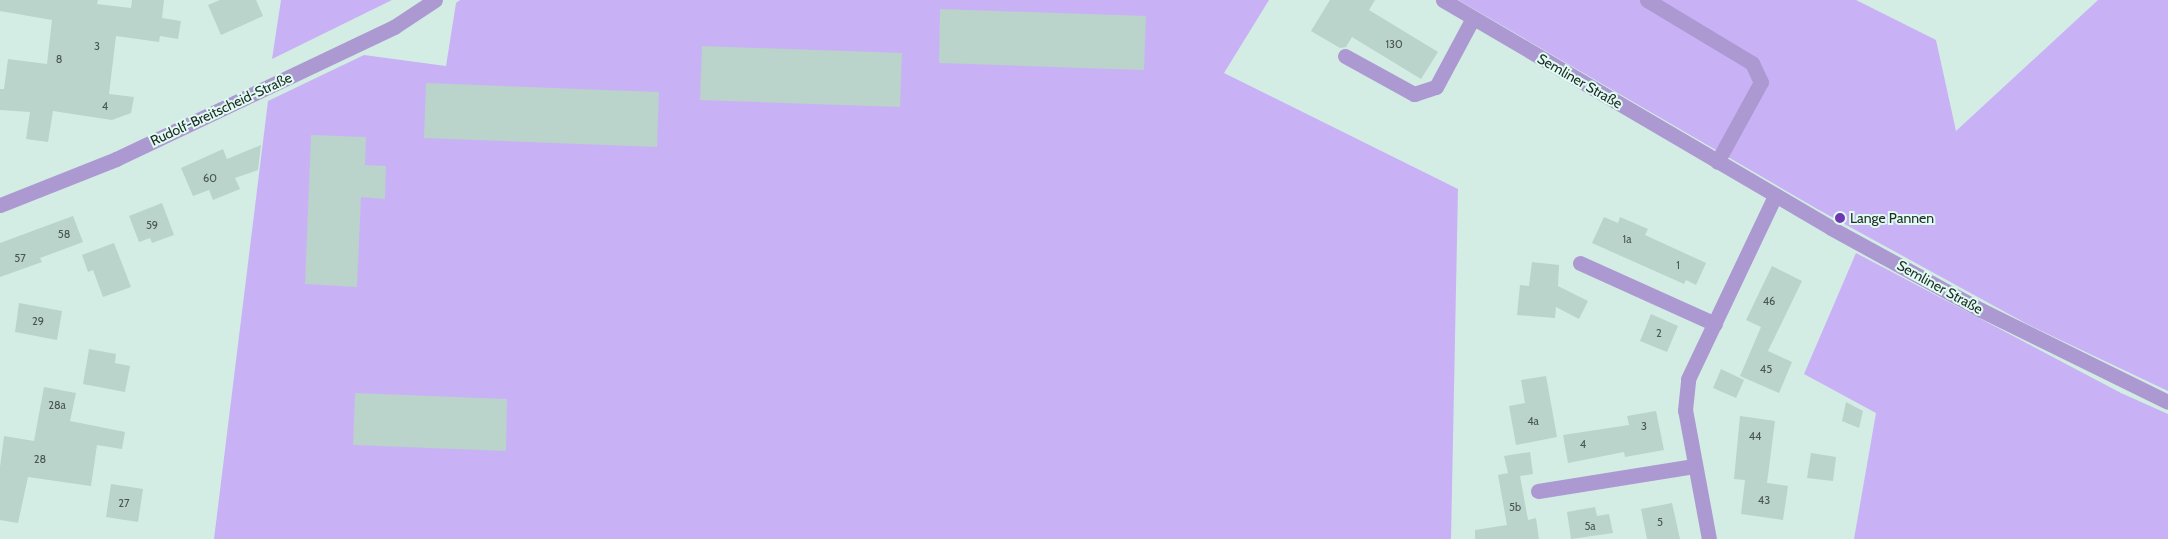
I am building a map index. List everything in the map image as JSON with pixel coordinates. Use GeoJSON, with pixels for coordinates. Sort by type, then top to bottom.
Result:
{"type":"FeatureCollection","features":[{"type":"Feature","properties":{"kind":"street","name":"Rudolf-Breitscheid-Straße"},"geometry":{"type":"LineString","coordinates":[[0,205],[116,159],[394,27],[435,0]]}},
{"type":"Feature","properties":{"kind":"street","name":"Semliner Straße"},"geometry":{"type":"LineString","coordinates":[[1443,0],[1775,196],[1981,310],[2168,402]]}},
{"type":"Feature","properties":{"kind":"street"},"geometry":{"type":"LineString","coordinates":[[1647,0],[1752,63],[1761,82],[1717,162]]}},
{"type":"Feature","properties":{"kind":"street"},"geometry":{"type":"LineString","coordinates":[[1345,56],[1414,94],[1436,87],[1473,18]]}},
{"type":"Feature","properties":{"kind":"street"},"geometry":{"type":"LineString","coordinates":[[1709,539],[1685,410],[1688,379],[1775,196]]}},
{"type":"Feature","properties":{"kind":"street"},"geometry":{"type":"LineString","coordinates":[[1580,264],[1715,324]]}},
{"type":"Feature","properties":{"kind":"street"},"geometry":{"type":"LineString","coordinates":[[1538,491],[1694,466]]}},
{"type":"Feature","properties":{"kind":"shaded area"},"geometry":{"type":"Polygon","coordinates":[[[281,0],[392,0],[272,59],[281,0]]]}},
{"type":"Feature","properties":{"kind":"shaded area"},"geometry":{"type":"Polygon","coordinates":[[[460,0],[1269,0],[1224,73],[1458,189],[1451,539],[214,539],[268,101],[364,55],[446,66],[456,3],[460,0]]]}},
{"type":"Feature","properties":{"kind":"shaded area"},"geometry":{"type":"Polygon","coordinates":[[[1458,0],[1856,0],[1936,40],[1956,131],[2098,0],[2168,0],[2168,391],[2027,324],[1819,210],[1458,0]]]}},
{"type":"Feature","properties":{"kind":"shaded area"},"geometry":{"type":"Polygon","coordinates":[[[1856,253],[2121,393],[2168,414],[2168,539],[1854,539],[1876,413],[1804,374],[1856,253]]]}},
{"type":"Feature","properties":{"kind":"building"},"geometry":{"type":"Polygon","coordinates":[[[0,0],[98,0],[97,4],[131,8],[132,0],[164,0],[162,18],[181,21],[178,39],[160,36],[159,42],[116,36],[109,94],[134,97],[131,113],[112,120],[53,111],[48,142],[26,139],[30,112],[0,110],[0,89],[4,89],[8,59],[47,64],[52,20],[0,11],[0,0]]]}},
{"type":"Feature","properties":{"kind":"building"},"geometry":{"type":"Polygon","coordinates":[[[220,0],[256,0],[263,16],[221,35],[208,5],[220,0]]]}},
{"type":"Feature","properties":{"kind":"building"},"geometry":{"type":"Polygon","coordinates":[[[1330,0],[1375,0],[1369,10],[1438,52],[1421,79],[1352,37],[1346,47],[1340,48],[1311,31],[1330,0]]]}},
{"type":"Feature","properties":{"kind":"building"},"geometry":{"type":"Polygon","coordinates":[[[940,9],[1146,16],[1144,70],[939,63],[940,9]]]}},
{"type":"Feature","properties":{"kind":"building"},"geometry":{"type":"Polygon","coordinates":[[[702,46],[902,53],[900,107],[700,100],[702,46]]]}},
{"type":"Feature","properties":{"kind":"building"},"geometry":{"type":"Polygon","coordinates":[[[426,83],[659,92],[657,147],[424,138],[426,83]]]}},
{"type":"Feature","properties":{"kind":"building"},"geometry":{"type":"Polygon","coordinates":[[[311,135],[366,137],[365,165],[386,166],[385,199],[361,197],[357,287],[305,284],[311,135]]]}},
{"type":"Feature","properties":{"kind":"building"},"geometry":{"type":"Polygon","coordinates":[[[261,145],[258,170],[235,178],[240,189],[213,200],[209,190],[193,196],[181,168],[223,149],[227,159],[261,145]]]}},
{"type":"Feature","properties":{"kind":"building"},"geometry":{"type":"Polygon","coordinates":[[[162,203],[174,235],[152,243],[150,238],[139,242],[129,216],[162,203]]]}},
{"type":"Feature","properties":{"kind":"building"},"geometry":{"type":"Polygon","coordinates":[[[73,216],[83,242],[40,258],[42,262],[0,277],[0,243],[73,216]]]}},
{"type":"Feature","properties":{"kind":"building"},"geometry":{"type":"Polygon","coordinates":[[[1604,217],[1618,223],[1620,217],[1648,229],[1645,235],[1706,263],[1696,285],[1686,280],[1684,284],[1592,243],[1604,217]]]}},
{"type":"Feature","properties":{"kind":"building"},"geometry":{"type":"Polygon","coordinates":[[[114,243],[131,287],[103,297],[93,270],[88,272],[82,255],[114,243]]]}},
{"type":"Feature","properties":{"kind":"building"},"geometry":{"type":"Polygon","coordinates":[[[1532,262],[1559,265],[1558,286],[1588,301],[1579,319],[1556,307],[1555,318],[1517,315],[1520,285],[1529,286],[1532,262]]]}},
{"type":"Feature","properties":{"kind":"building"},"geometry":{"type":"Polygon","coordinates":[[[1772,266],[1802,281],[1768,351],[1792,362],[1779,393],[1740,376],[1761,327],[1746,320],[1772,266]]]}},
{"type":"Feature","properties":{"kind":"building"},"geometry":{"type":"Polygon","coordinates":[[[19,303],[62,311],[57,340],[15,332],[19,303]]]}},
{"type":"Feature","properties":{"kind":"building"},"geometry":{"type":"Polygon","coordinates":[[[1651,314],[1678,326],[1667,352],[1640,341],[1651,314]]]}},
{"type":"Feature","properties":{"kind":"building"},"geometry":{"type":"Polygon","coordinates":[[[89,349],[116,354],[115,363],[130,366],[125,392],[83,384],[89,349]]]}},
{"type":"Feature","properties":{"kind":"building"},"geometry":{"type":"Polygon","coordinates":[[[1721,369],[1744,380],[1736,398],[1713,388],[1721,369]]]}},
{"type":"Feature","properties":{"kind":"building"},"geometry":{"type":"Polygon","coordinates":[[[1546,376],[1557,437],[1516,445],[1509,406],[1525,403],[1521,380],[1546,376]]]}},
{"type":"Feature","properties":{"kind":"building"},"geometry":{"type":"Polygon","coordinates":[[[44,387],[76,393],[70,421],[125,432],[122,449],[97,445],[91,486],[28,477],[18,523],[0,520],[0,467],[4,436],[34,441],[44,387]]]}},
{"type":"Feature","properties":{"kind":"building"},"geometry":{"type":"Polygon","coordinates":[[[355,393],[507,399],[506,451],[353,445],[355,393]]]}},
{"type":"Feature","properties":{"kind":"building"},"geometry":{"type":"Polygon","coordinates":[[[1846,402],[1863,411],[1859,428],[1842,421],[1846,402]]]}},
{"type":"Feature","properties":{"kind":"building"},"geometry":{"type":"Polygon","coordinates":[[[1656,411],[1664,450],[1625,457],[1624,452],[1568,463],[1563,435],[1629,425],[1627,416],[1656,411]]]}},
{"type":"Feature","properties":{"kind":"building"},"geometry":{"type":"Polygon","coordinates":[[[1740,416],[1775,421],[1767,483],[1788,486],[1783,520],[1741,514],[1745,480],[1734,479],[1740,416]]]}},
{"type":"Feature","properties":{"kind":"building"},"geometry":{"type":"Polygon","coordinates":[[[1530,452],[1533,474],[1520,476],[1528,520],[1536,518],[1539,539],[1475,539],[1475,530],[1507,525],[1498,475],[1508,473],[1504,456],[1530,452]]]}},
{"type":"Feature","properties":{"kind":"building"},"geometry":{"type":"Polygon","coordinates":[[[1811,453],[1836,457],[1833,481],[1807,478],[1811,453]]]}},
{"type":"Feature","properties":{"kind":"building"},"geometry":{"type":"Polygon","coordinates":[[[111,484],[143,489],[138,522],[106,517],[111,484]]]}},
{"type":"Feature","properties":{"kind":"building"},"geometry":{"type":"Polygon","coordinates":[[[1672,503],[1680,539],[1647,539],[1641,509],[1672,503]]]}},
{"type":"Feature","properties":{"kind":"building"},"geometry":{"type":"Polygon","coordinates":[[[1595,507],[1597,516],[1609,514],[1613,533],[1571,539],[1567,512],[1595,507]]]}},
{"type":"Feature","properties":{"kind":"place","name":"Lange Pannen"},"geometry":{"type":"Point","coordinates":[1840,218]}}]}
